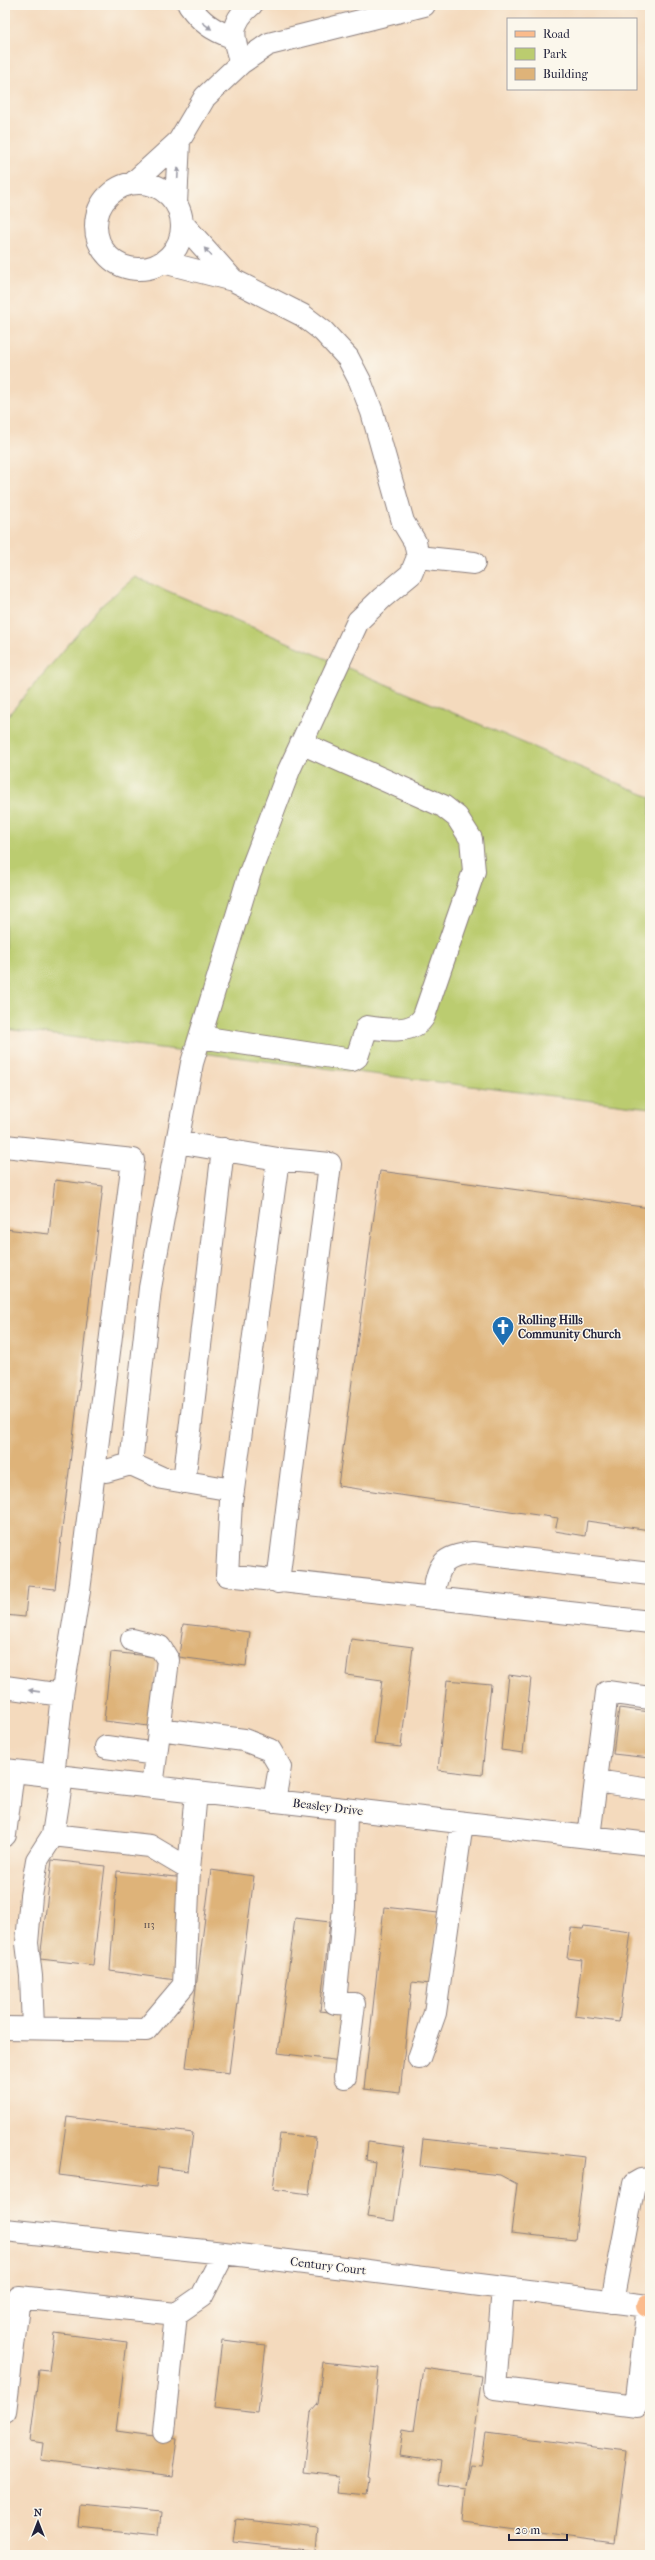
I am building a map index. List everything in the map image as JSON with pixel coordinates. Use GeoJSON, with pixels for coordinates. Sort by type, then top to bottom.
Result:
{"type":"FeatureCollection","features":[{"type":"Feature","properties":{"kind":"street"},"geometry":{"type":"LineString","coordinates":[[189,5],[200,20],[216,32],[232,37]]}},
{"type":"Feature","properties":{"kind":"street"},"geometry":{"type":"LineString","coordinates":[[241,63],[232,37],[241,13],[251,5]]}},
{"type":"Feature","properties":{"kind":"street"},"geometry":{"type":"LineString","coordinates":[[133,183],[180,141],[205,97],[241,63],[269,44],[377,10],[424,5]]}},
{"type":"Feature","properties":{"kind":"street"},"geometry":{"type":"LineString","coordinates":[[180,141],[179,214],[181,239],[174,252],[163,262],[150,268],[135,269],[120,265],[109,257],[100,246],[96,233],[96,219],[100,206],[108,195],[120,187],[133,183],[147,183],[160,188],[179,214],[233,280]]}},
{"type":"Feature","properties":{"kind":"street"},"geometry":{"type":"LineString","coordinates":[[131,1464],[150,1288],[192,1063],[250,873],[301,744],[358,621],[382,598],[411,574],[418,558],[415,542],[403,522],[372,412],[360,382],[348,358],[324,331],[302,315],[233,280],[163,262]]}},
{"type":"Feature","properties":{"kind":"street"},"geometry":{"type":"LineString","coordinates":[[418,558],[474,563]]}},
{"type":"Feature","properties":{"kind":"street"},"geometry":{"type":"LineString","coordinates":[[200,1037],[352,1060],[357,1057],[367,1027],[383,1030],[414,1027],[420,1023],[472,879],[474,871],[471,839],[457,817],[443,806],[301,744]]}},
{"type":"Feature","properties":{"kind":"street"},"geometry":{"type":"LineString","coordinates":[[177,1142],[278,1159],[330,1164],[278,1582]]}},
{"type":"Feature","properties":{"kind":"street"},"geometry":{"type":"LineString","coordinates":[[5,1146],[133,1160],[79,1591],[62,1695],[53,1835],[37,1860],[31,1896],[27,1943],[31,1976],[33,2028]]}},
{"type":"Feature","properties":{"kind":"street"},"geometry":{"type":"LineString","coordinates":[[184,1482],[223,1149]]}},
{"type":"Feature","properties":{"kind":"street"},"geometry":{"type":"LineString","coordinates":[[278,1159],[233,1490],[226,1575],[278,1582],[650,1622]]}},
{"type":"Feature","properties":{"kind":"street"},"geometry":{"type":"LineString","coordinates":[[94,1469],[106,1471],[131,1464],[162,1478],[233,1490]]}},
{"type":"Feature","properties":{"kind":"street"},"geometry":{"type":"LineString","coordinates":[[432,1598],[441,1564],[454,1555],[473,1553],[650,1574]]}},
{"type":"Feature","properties":{"kind":"street"},"geometry":{"type":"LineString","coordinates":[[132,1640],[160,1647],[168,1660],[152,1787]]}},
{"type":"Feature","properties":{"kind":"street"},"geometry":{"type":"LineString","coordinates":[[5,1687],[62,1695]]}},
{"type":"Feature","properties":{"kind":"street"},"geometry":{"type":"LineString","coordinates":[[589,1837],[607,1692],[650,1698]]}},
{"type":"Feature","properties":{"kind":"street"},"geometry":{"type":"LineString","coordinates":[[159,1729],[244,1740],[270,1750],[280,1767],[274,1801]]}},
{"type":"Feature","properties":{"kind":"street"},"geometry":{"type":"LineString","coordinates":[[106,1747],[156,1754]]}},
{"type":"Feature","properties":{"kind":"street"},"geometry":{"type":"LineString","coordinates":[[5,1836],[9,1771]]}},
{"type":"Feature","properties":{"kind":"street","name":"Beasley Drive"},"geometry":{"type":"LineString","coordinates":[[9,1771],[650,1844]]}},
{"type":"Feature","properties":{"kind":"street"},"geometry":{"type":"LineString","coordinates":[[596,1781],[650,1789]]}},
{"type":"Feature","properties":{"kind":"street"},"geometry":{"type":"LineString","coordinates":[[5,2028],[146,2030],[184,1985],[190,1869],[196,1792]]}},
{"type":"Feature","properties":{"kind":"street"},"geometry":{"type":"LineString","coordinates":[[345,2077],[354,2004],[335,2003],[344,1906],[346,1809]]}},
{"type":"Feature","properties":{"kind":"street"},"geometry":{"type":"LineString","coordinates":[[419,2058],[435,2013],[462,1823]]}},
{"type":"Feature","properties":{"kind":"street"},"geometry":{"type":"LineString","coordinates":[[53,1835],[150,1846],[190,1869]]}},
{"type":"Feature","properties":{"kind":"street"},"geometry":{"type":"LineString","coordinates":[[612,2302],[634,2184],[641,2180],[650,2179]]}},
{"type":"Feature","properties":{"kind":"street","name":"Century Court"},"geometry":{"type":"LineString","coordinates":[[5,2230],[224,2253],[649,2306]]}},
{"type":"Feature","properties":{"kind":"street"},"geometry":{"type":"LineString","coordinates":[[5,2412],[19,2297],[176,2314],[202,2296],[224,2253]]}},
{"type":"Feature","properties":{"kind":"street"},"geometry":{"type":"LineString","coordinates":[[503,2288],[495,2388],[636,2406],[649,2306]]}},
{"type":"Feature","properties":{"kind":"street"},"geometry":{"type":"LineString","coordinates":[[164,2432],[176,2314]]}},
{"type":"Feature","properties":{"kind":"green space"},"geometry":{"type":"Polygon","coordinates":[[[135,577],[650,797],[650,1108],[5,1029],[5,719],[102,605],[135,577]]]}},
{"type":"Feature","properties":{"kind":"building","name":"Rolling Hills Community Church"},"geometry":{"type":"Polygon","coordinates":[[[380,1171],[650,1208],[650,1530],[587,1521],[585,1536],[555,1531],[558,1518],[338,1486],[380,1171]]]}},
{"type":"Feature","properties":{"kind":"building"},"geometry":{"type":"Polygon","coordinates":[[[55,1180],[103,1186],[55,1589],[28,1586],[25,1617],[5,1615],[5,1229],[49,1234],[55,1180]]]}},
{"type":"Feature","properties":{"kind":"building"},"geometry":{"type":"Polygon","coordinates":[[[183,1624],[250,1632],[246,1666],[179,1657],[183,1624]]]}},
{"type":"Feature","properties":{"kind":"building"},"geometry":{"type":"Polygon","coordinates":[[[351,1639],[413,1647],[401,1747],[374,1744],[382,1680],[346,1675],[351,1639]]]}},
{"type":"Feature","properties":{"kind":"building"},"geometry":{"type":"Polygon","coordinates":[[[111,1652],[157,1657],[149,1726],[104,1721],[111,1652]]]}},
{"type":"Feature","properties":{"kind":"building"},"geometry":{"type":"Polygon","coordinates":[[[509,1675],[531,1678],[523,1753],[501,1750],[509,1675]]]}},
{"type":"Feature","properties":{"kind":"building"},"geometry":{"type":"Polygon","coordinates":[[[447,1680],[491,1684],[482,1775],[438,1770],[447,1680]]]}},
{"type":"Feature","properties":{"kind":"building"},"geometry":{"type":"Polygon","coordinates":[[[619,1708],[650,1712],[650,1758],[613,1754],[619,1708]]]}},
{"type":"Feature","properties":{"kind":"building"},"geometry":{"type":"Polygon","coordinates":[[[52,1860],[105,1866],[93,1965],[40,1959],[52,1860]]]}},
{"type":"Feature","properties":{"kind":"building"},"geometry":{"type":"Polygon","coordinates":[[[211,1870],[254,1876],[229,2073],[186,2067],[211,1870]]]}},
{"type":"Feature","properties":{"kind":"building"},"geometry":{"type":"Polygon","coordinates":[[[117,1871],[186,1878],[183,1981],[110,1971],[117,1871]]]}},
{"type":"Feature","properties":{"kind":"building"},"geometry":{"type":"Polygon","coordinates":[[[384,1907],[438,1913],[430,1984],[412,1982],[400,2093],[364,2089],[384,1907]]]}},
{"type":"Feature","properties":{"kind":"building"},"geometry":{"type":"Polygon","coordinates":[[[295,1918],[330,1922],[320,2011],[347,2014],[341,2061],[278,2053],[295,1918]]]}},
{"type":"Feature","properties":{"kind":"building"},"geometry":{"type":"Polygon","coordinates":[[[584,1926],[631,1932],[619,2022],[575,2016],[582,1960],[567,1958],[571,1928],[583,1929],[584,1926]]]}},
{"type":"Feature","properties":{"kind":"building"},"geometry":{"type":"Polygon","coordinates":[[[67,2117],[193,2133],[188,2171],[158,2167],[156,2187],[59,2175],[67,2117]]]}},
{"type":"Feature","properties":{"kind":"building"},"geometry":{"type":"Polygon","coordinates":[[[280,2134],[316,2138],[309,2194],[273,2189],[280,2134]]]}},
{"type":"Feature","properties":{"kind":"building"},"geometry":{"type":"Polygon","coordinates":[[[423,2139],[585,2157],[575,2240],[511,2233],[517,2184],[500,2175],[420,2166],[423,2139]]]}},
{"type":"Feature","properties":{"kind":"building"},"geometry":{"type":"Polygon","coordinates":[[[368,2142],[404,2147],[394,2221],[367,2217],[375,2162],[366,2160],[368,2142]]]}},
{"type":"Feature","properties":{"kind":"building"},"geometry":{"type":"Polygon","coordinates":[[[54,2333],[127,2342],[116,2431],[177,2439],[172,2477],[41,2460],[43,2443],[30,2441],[39,2370],[49,2371],[54,2333]]]}},
{"type":"Feature","properties":{"kind":"building"},"geometry":{"type":"Polygon","coordinates":[[[222,2340],[266,2345],[258,2413],[214,2408],[222,2340]]]}},
{"type":"Feature","properties":{"kind":"building"},"geometry":{"type":"Polygon","coordinates":[[[323,2362],[379,2368],[367,2477],[369,2478],[367,2496],[337,2493],[339,2476],[304,2472],[311,2412],[318,2404],[323,2362]]]}},
{"type":"Feature","properties":{"kind":"building"},"geometry":{"type":"Polygon","coordinates":[[[423,2368],[482,2376],[466,2485],[471,2465],[481,2466],[486,2433],[627,2451],[615,2543],[463,2523],[466,2488],[438,2484],[441,2462],[399,2456],[403,2429],[414,2431],[423,2368]]]}},
{"type":"Feature","properties":{"kind":"building"},"geometry":{"type":"Polygon","coordinates":[[[80,2504],[161,2512],[159,2535],[78,2527],[80,2504]]]}},
{"type":"Feature","properties":{"kind":"building"},"geometry":{"type":"Polygon","coordinates":[[[236,2519],[318,2528],[316,2551],[233,2542],[236,2519]]]}},
{"type":"Feature","properties":{"kind":"place","name":"Rolling Hills Community Church"},"geometry":{"type":"Point","coordinates":[503,1346]}}]}
